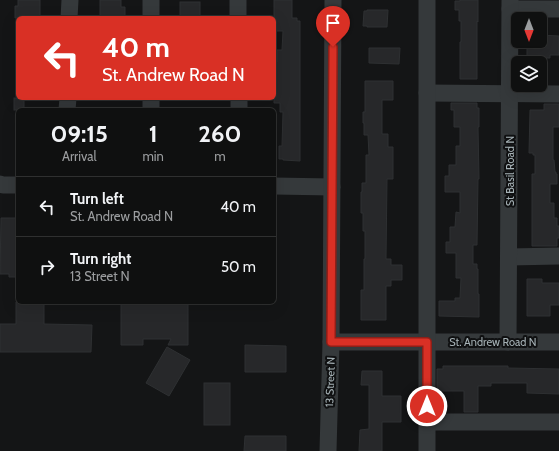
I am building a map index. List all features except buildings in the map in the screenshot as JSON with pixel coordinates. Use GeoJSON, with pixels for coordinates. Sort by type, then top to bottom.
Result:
{"type":"FeatureCollection","features":[{"type":"Feature","properties":{"kind":"street"},"geometry":{"type":"LineString","coordinates":[[69,16],[70,0]]}},
{"type":"Feature","properties":{"kind":"street"},"geometry":{"type":"LineString","coordinates":[[151,0],[151,16]]}},
{"type":"Feature","properties":{"kind":"street"},"geometry":{"type":"LineString","coordinates":[[238,0],[238,16]]}},
{"type":"Feature","properties":{"kind":"street","name":"13 Street N"},"geometry":{"type":"LineString","coordinates":[[328,451],[331,342],[333,0]]}},
{"type":"Feature","properties":{"kind":"street"},"geometry":{"type":"LineString","coordinates":[[427,451],[428,0]]}},
{"type":"Feature","properties":{"kind":"street"},"geometry":{"type":"LineString","coordinates":[[510,4],[559,9]]}},
{"type":"Feature","properties":{"kind":"street","name":"St Basil Road N"},"geometry":{"type":"LineString","coordinates":[[508,342],[510,4]]}},
{"type":"Feature","properties":{"kind":"street"},"geometry":{"type":"LineString","coordinates":[[427,93],[559,94]]}},
{"type":"Feature","properties":{"kind":"street"},"geometry":{"type":"LineString","coordinates":[[0,184],[16,185]]}},
{"type":"Feature","properties":{"kind":"street"},"geometry":{"type":"LineString","coordinates":[[276,186],[332,187]]}},
{"type":"Feature","properties":{"kind":"street"},"geometry":{"type":"LineString","coordinates":[[509,257],[559,256]]}},
{"type":"Feature","properties":{"kind":"street","name":"St. Andrew Road N"},"geometry":{"type":"LineString","coordinates":[[331,342],[559,342]]}},
{"type":"Feature","properties":{"kind":"street"},"geometry":{"type":"LineString","coordinates":[[427,422],[559,422]]}},
{"type":"Feature","properties":{"kind":"route"},"geometry":{"type":"LineString","coordinates":[[333,47],[331,342],[427,342],[427,406]]}}]}
